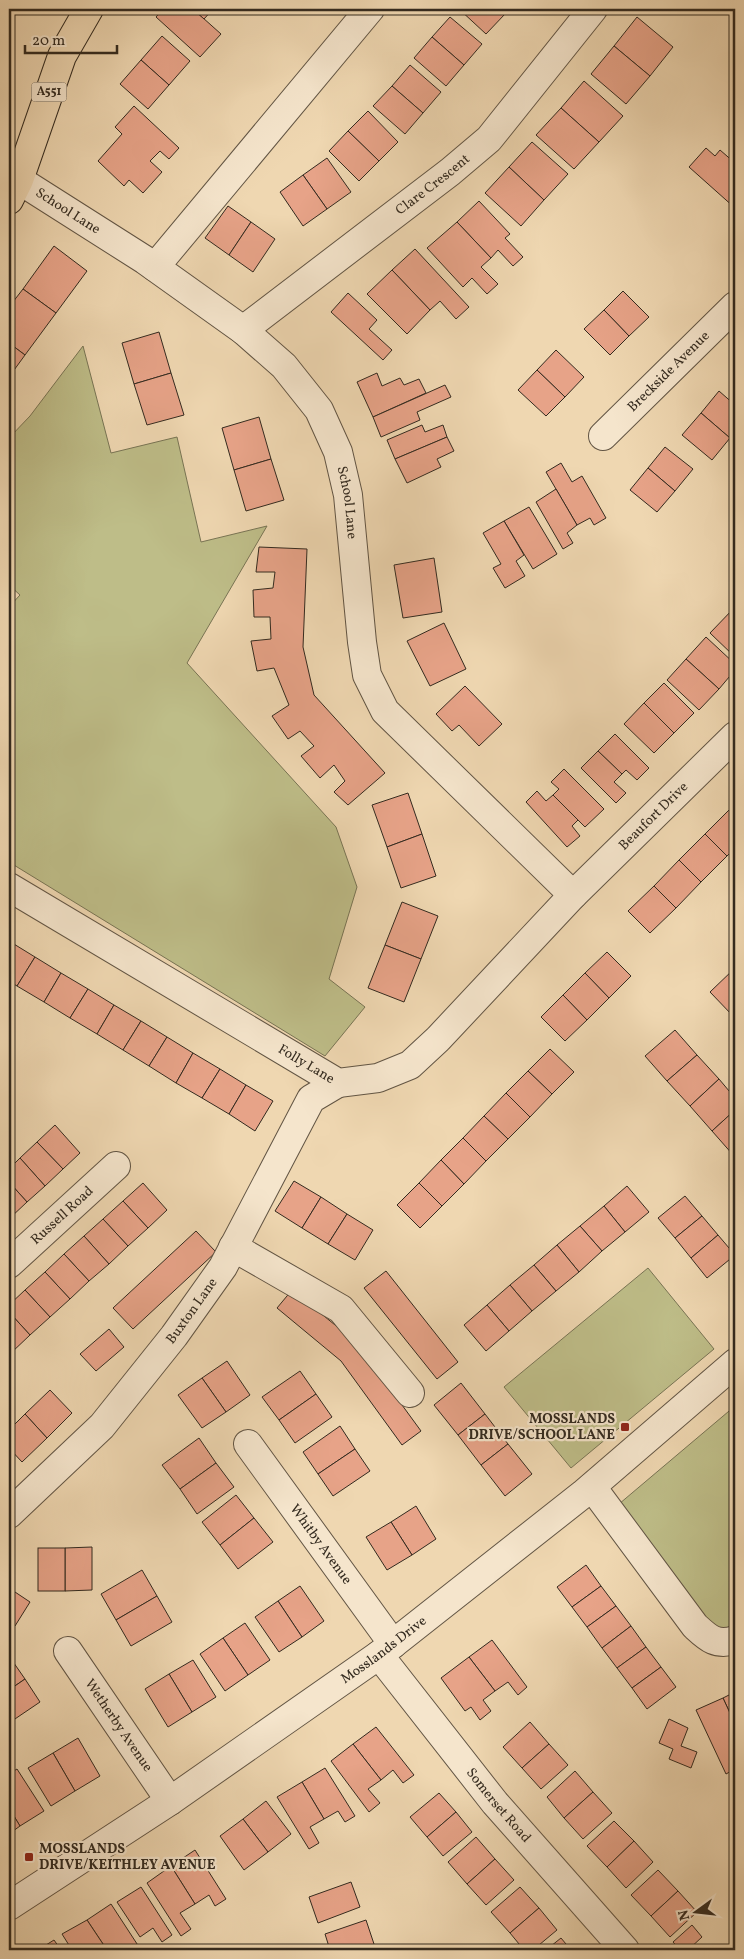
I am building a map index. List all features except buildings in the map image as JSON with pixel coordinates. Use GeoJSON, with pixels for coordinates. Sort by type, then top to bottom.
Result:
{"type":"FeatureCollection","features":[{"type":"Feature","properties":{"kind":"main road","name":"A551"},"geometry":{"type":"LineString","coordinates":[[14,190],[62,56],[89,9]]}},
{"type":"Feature","properties":{"kind":"street"},"geometry":{"type":"LineString","coordinates":[[155,267],[370,9]]}},
{"type":"Feature","properties":{"kind":"street","name":"Clare Crescent"},"geometry":{"type":"LineString","coordinates":[[243,330],[442,178],[489,139],[593,9]]}},
{"type":"Feature","properties":{"kind":"street","name":"School Lane"},"geometry":{"type":"LineString","coordinates":[[14,190],[155,267],[243,330],[284,366],[319,410],[338,452],[348,495],[362,642],[367,675],[385,711],[573,895]]}},
{"type":"Feature","properties":{"kind":"street","name":"Breckside Avenue"},"geometry":{"type":"LineString","coordinates":[[603,436],[735,306]]}},
{"type":"Feature","properties":{"kind":"street","name":"Beaufort Drive"},"geometry":{"type":"LineString","coordinates":[[573,895],[731,751]]}},
{"type":"Feature","properties":{"kind":"street","name":"Folly Lane"},"geometry":{"type":"LineString","coordinates":[[9,887],[338,1083],[378,1078],[410,1065],[438,1038],[573,895]]}},
{"type":"Feature","properties":{"kind":"street","name":"Buxton Lane"},"geometry":{"type":"LineString","coordinates":[[9,1514],[102,1426],[174,1336],[223,1267],[311,1099],[338,1083]]}},
{"type":"Feature","properties":{"kind":"street","name":"Russell Road"},"geometry":{"type":"LineString","coordinates":[[9,1264],[116,1166]]}},
{"type":"Feature","properties":{"kind":"street"},"geometry":{"type":"LineString","coordinates":[[233,1247],[341,1308],[410,1393]]}},
{"type":"Feature","properties":{"kind":"street","name":"Mosslands Drive"},"geometry":{"type":"LineString","coordinates":[[9,1906],[170,1801],[386,1649],[592,1486],[735,1363]]}},
{"type":"Feature","properties":{"kind":"street","name":"Whitby Avenue"},"geometry":{"type":"LineString","coordinates":[[248,1444],[386,1649]]}},
{"type":"Feature","properties":{"kind":"street"},"geometry":{"type":"LineString","coordinates":[[592,1486],[695,1626],[710,1640],[726,1643],[735,1640]]}},
{"type":"Feature","properties":{"kind":"street","name":"Somerset Road"},"geometry":{"type":"LineString","coordinates":[[386,1649],[495,1803],[625,1950]]}},
{"type":"Feature","properties":{"kind":"street","name":"Wetherby Avenue"},"geometry":{"type":"LineString","coordinates":[[68,1650],[170,1801]]}},
{"type":"Feature","properties":{"kind":"shaded area"},"geometry":{"type":"Polygon","coordinates":[[[83,346],[111,453],[177,437],[201,542],[267,526],[187,663],[336,827],[357,887],[329,979],[365,1007],[325,1056],[9,862],[9,607],[20,595],[9,585],[9,438],[30,416],[83,346]]]}},
{"type":"Feature","properties":{"kind":"shaded area"},"geometry":{"type":"Polygon","coordinates":[[[648,1268],[714,1349],[571,1468],[504,1387],[648,1268]]]}},
{"type":"Feature","properties":{"kind":"shaded area"},"geometry":{"type":"Polygon","coordinates":[[[735,1406],[735,1627],[721,1629],[707,1620],[619,1504],[735,1406]]]}},
{"type":"Feature","properties":{"kind":"place","name":"MOSSLANDS DRIVE/SCHOOL LANE"},"geometry":{"type":"Point","coordinates":[625,1427]}},
{"type":"Feature","properties":{"kind":"place","name":"MOSSLANDS DRIVE/KEITHLEY AVENUE"},"geometry":{"type":"Point","coordinates":[29,1857]}}]}
